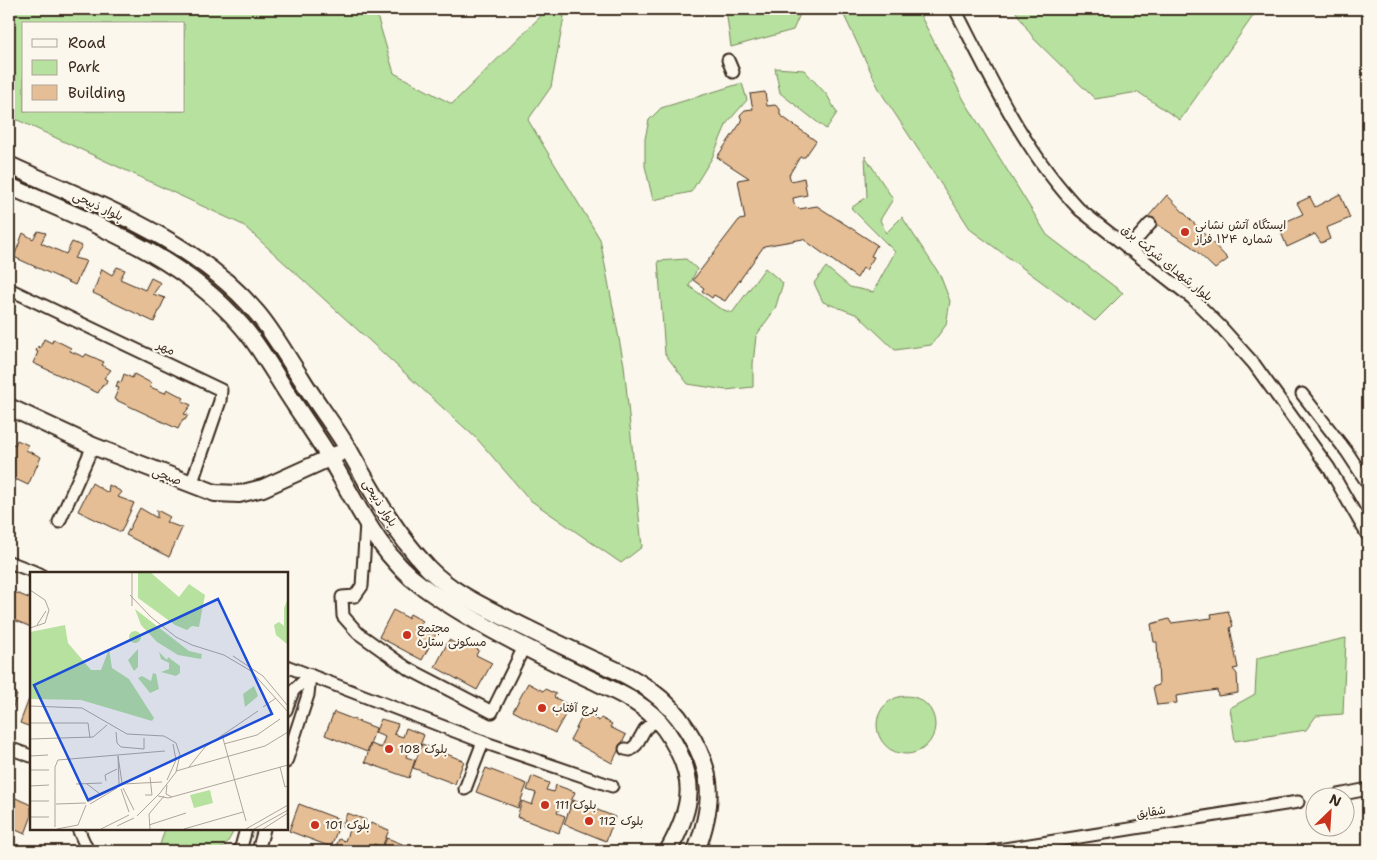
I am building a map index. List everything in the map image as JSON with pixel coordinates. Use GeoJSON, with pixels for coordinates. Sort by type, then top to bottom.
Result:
{"type":"FeatureCollection","features":[{"type":"Feature","properties":{"kind":"main road","name":"بلوار ذبیحی"},"geometry":{"type":"LineString","coordinates":[[9,165],[142,226],[187,251],[228,283],[256,312],[281,345],[299,376],[348,448],[384,512],[407,544],[430,570],[468,598],[543,637],[620,672],[651,691],[677,714],[696,744],[709,779],[707,818],[696,851]]}},
{"type":"Feature","properties":{"kind":"main road","name":"بلوار ذبیحی"},"geometry":{"type":"LineString","coordinates":[[9,186],[134,243],[176,267],[215,297],[242,325],[265,355],[330,459],[366,523],[396,561],[420,584],[457,610],[524,647],[640,704],[664,727],[681,754],[689,785],[685,814],[668,851]]}},
{"type":"Feature","properties":{"kind":"main road","name":"صبحی"},"geometry":{"type":"LineString","coordinates":[[9,407],[93,446],[215,493],[239,494],[263,488],[330,459],[348,448]]}},
{"type":"Feature","properties":{"kind":"street","name":"بلوار شهدای شرکت برق"},"geometry":{"type":"LineString","coordinates":[[955,9],[1007,110],[1065,194],[1080,210],[1192,298],[1254,364],[1329,468],[1368,536]]}},
{"type":"Feature","properties":{"kind":"street"},"geometry":{"type":"LineString","coordinates":[[728,60],[732,72]]}},
{"type":"Feature","properties":{"kind":"street"},"geometry":{"type":"LineString","coordinates":[[1128,249],[1150,224]]}},
{"type":"Feature","properties":{"kind":"street","name":"مهر"},"geometry":{"type":"LineString","coordinates":[[9,289],[221,390],[220,401],[191,485]]}},
{"type":"Feature","properties":{"kind":"street"},"geometry":{"type":"LineString","coordinates":[[1302,394],[1347,452],[1368,484]]}},
{"type":"Feature","properties":{"kind":"street"},"geometry":{"type":"LineString","coordinates":[[59,522],[93,446]]}},
{"type":"Feature","properties":{"kind":"street"},"geometry":{"type":"LineString","coordinates":[[366,523],[362,586],[355,596],[342,597],[343,616],[358,633],[406,668],[492,712],[524,647]]}},
{"type":"Feature","properties":{"kind":"street"},"geometry":{"type":"LineString","coordinates":[[9,562],[35,572]]}},
{"type":"Feature","properties":{"kind":"street"},"geometry":{"type":"LineString","coordinates":[[288,667],[483,742],[612,786]]}},
{"type":"Feature","properties":{"kind":"street"},"geometry":{"type":"LineString","coordinates":[[288,705],[293,691],[310,675]]}},
{"type":"Feature","properties":{"kind":"street"},"geometry":{"type":"LineString","coordinates":[[288,756],[308,695],[310,675]]}},
{"type":"Feature","properties":{"kind":"street"},"geometry":{"type":"LineString","coordinates":[[625,749],[630,750],[636,745],[645,729],[656,720]]}},
{"type":"Feature","properties":{"kind":"street"},"geometry":{"type":"LineString","coordinates":[[465,789],[483,742]]}},
{"type":"Feature","properties":{"kind":"street"},"geometry":{"type":"LineString","coordinates":[[9,748],[30,756]]}},
{"type":"Feature","properties":{"kind":"street"},"geometry":{"type":"LineString","coordinates":[[1354,791],[1368,789]]}},
{"type":"Feature","properties":{"kind":"street","name":"شقایق"},"geometry":{"type":"LineString","coordinates":[[992,851],[1008,850],[1298,802]]}},
{"type":"Feature","properties":{"kind":"street"},"geometry":{"type":"LineString","coordinates":[[78,830],[88,851]]}},
{"type":"Feature","properties":{"kind":"street"},"geometry":{"type":"LineString","coordinates":[[240,851],[246,830]]}},
{"type":"Feature","properties":{"kind":"street"},"geometry":{"type":"LineString","coordinates":[[258,851],[264,830]]}},
{"type":"Feature","properties":{"kind":"green space"},"geometry":{"type":"Polygon","coordinates":[[[9,9],[375,9],[394,73],[452,104],[548,9],[562,9],[564,17],[551,87],[528,120],[600,239],[624,365],[642,547],[621,563],[530,500],[478,440],[243,225],[9,116],[9,9]]]}},
{"type":"Feature","properties":{"kind":"green space"},"geometry":{"type":"Polygon","coordinates":[[[726,9],[800,9],[800,14],[793,30],[731,47],[726,9]]]}},
{"type":"Feature","properties":{"kind":"green space"},"geometry":{"type":"Polygon","coordinates":[[[841,9],[917,9],[964,100],[1047,235],[1123,293],[1095,321],[971,230],[880,91],[841,9]]]}},
{"type":"Feature","properties":{"kind":"green space"},"geometry":{"type":"Polygon","coordinates":[[[1014,9],[1258,9],[1180,120],[1138,92],[1095,99],[1034,39],[1014,9]]]}},
{"type":"Feature","properties":{"kind":"green space"},"geometry":{"type":"Polygon","coordinates":[[[775,68],[804,70],[827,95],[837,113],[826,129],[780,93],[775,68]]]}},
{"type":"Feature","properties":{"kind":"green space"},"geometry":{"type":"Polygon","coordinates":[[[742,83],[747,100],[727,123],[712,158],[691,192],[653,200],[645,166],[645,139],[649,120],[661,108],[742,83]]]}},
{"type":"Feature","properties":{"kind":"green space"},"geometry":{"type":"Polygon","coordinates":[[[865,156],[893,199],[880,220],[886,233],[902,217],[940,275],[950,301],[946,325],[931,345],[895,350],[858,315],[823,302],[814,283],[826,267],[850,287],[873,292],[895,252],[851,208],[867,197],[865,156]]]}},
{"type":"Feature","properties":{"kind":"green space"},"geometry":{"type":"Polygon","coordinates":[[[686,259],[697,269],[689,286],[719,308],[732,313],[765,268],[783,283],[775,309],[756,336],[753,387],[726,390],[688,384],[665,354],[658,261],[686,259]]]}},
{"type":"Feature","properties":{"kind":"green space"},"geometry":{"type":"Polygon","coordinates":[[[1346,638],[1343,714],[1316,716],[1306,730],[1235,741],[1230,708],[1255,694],[1257,658],[1346,638]]]}},
{"type":"Feature","properties":{"kind":"green space"},"geometry":{"type":"Polygon","coordinates":[[[906,696],[917,698],[930,709],[935,725],[933,736],[922,749],[906,754],[895,752],[882,741],[877,725],[879,714],[890,701],[906,696]]]}},
{"type":"Feature","properties":{"kind":"green space"},"geometry":{"type":"Polygon","coordinates":[[[165,830],[234,830],[228,842],[218,851],[158,851],[165,830]]]}},
{"type":"Feature","properties":{"kind":"building"},"geometry":{"type":"Polygon","coordinates":[[[765,92],[767,106],[775,105],[780,109],[780,115],[816,141],[805,157],[800,157],[789,175],[791,181],[804,178],[807,195],[793,198],[794,204],[799,209],[817,206],[877,245],[871,256],[874,257],[866,270],[863,268],[857,278],[803,239],[764,246],[725,301],[714,295],[712,298],[702,291],[704,288],[693,280],[739,220],[745,219],[738,180],[749,178],[717,157],[742,121],[740,115],[745,110],[753,109],[750,94],[765,92]]]}},
{"type":"Feature","properties":{"kind":"building"},"geometry":{"type":"Polygon","coordinates":[[[1340,194],[1350,218],[1326,228],[1330,239],[1321,243],[1315,234],[1287,247],[1278,225],[1303,214],[1297,203],[1310,197],[1315,207],[1340,194]]]}},
{"type":"Feature","properties":{"kind":"building","name":"ایستگاه آتش نشانی شماره ۱۲۴ فراز"},"geometry":{"type":"Polygon","coordinates":[[[1167,195],[1228,259],[1215,269],[1191,246],[1147,218],[1167,195]]]}},
{"type":"Feature","properties":{"kind":"building"},"geometry":{"type":"Polygon","coordinates":[[[38,231],[46,233],[41,243],[66,254],[72,242],[82,246],[74,258],[86,261],[75,285],[14,257],[23,233],[33,239],[38,231]]]}},
{"type":"Feature","properties":{"kind":"building"},"geometry":{"type":"Polygon","coordinates":[[[117,267],[125,270],[120,279],[145,290],[151,278],[161,283],[153,294],[165,298],[154,322],[93,293],[102,269],[112,275],[117,267]]]}},
{"type":"Feature","properties":{"kind":"building"},"geometry":{"type":"Polygon","coordinates":[[[44,339],[52,343],[53,339],[71,348],[70,351],[84,357],[86,354],[104,362],[102,365],[111,370],[104,378],[107,380],[105,385],[103,384],[98,393],[33,363],[38,352],[36,351],[38,346],[40,348],[44,339]]]}},
{"type":"Feature","properties":{"kind":"building"},"geometry":{"type":"Polygon","coordinates":[[[124,374],[132,378],[134,374],[151,383],[150,387],[165,393],[167,389],[184,398],[182,401],[191,405],[184,414],[188,415],[185,420],[183,419],[178,429],[114,399],[119,388],[116,387],[118,381],[121,383],[124,374]]]}},
{"type":"Feature","properties":{"kind":"building"},"geometry":{"type":"Polygon","coordinates":[[[17,440],[28,445],[26,450],[41,457],[28,485],[9,476],[9,442],[15,445],[17,440]]]}},
{"type":"Feature","properties":{"kind":"building"},"geometry":{"type":"Polygon","coordinates":[[[92,483],[108,493],[109,485],[122,492],[118,497],[134,503],[121,532],[78,511],[92,483]]]}},
{"type":"Feature","properties":{"kind":"building"},"geometry":{"type":"Polygon","coordinates":[[[140,508],[157,518],[157,510],[170,517],[166,522],[182,528],[169,557],[126,535],[140,508]]]}},
{"type":"Feature","properties":{"kind":"building"},"geometry":{"type":"Polygon","coordinates":[[[9,590],[30,599],[30,627],[9,618],[9,590]]]}},
{"type":"Feature","properties":{"kind":"building","name":"مجتمع مسکونی ستاره"},"geometry":{"type":"Polygon","coordinates":[[[393,610],[408,618],[410,614],[423,621],[420,625],[436,634],[422,660],[379,637],[393,610]]]}},
{"type":"Feature","properties":{"kind":"building"},"geometry":{"type":"Polygon","coordinates":[[[1228,611],[1233,626],[1230,628],[1238,668],[1233,669],[1237,674],[1238,693],[1218,696],[1217,690],[1176,696],[1177,703],[1157,705],[1153,687],[1159,685],[1157,642],[1154,642],[1151,624],[1169,619],[1171,623],[1212,618],[1211,614],[1228,611]]]}},
{"type":"Feature","properties":{"kind":"building"},"geometry":{"type":"Polygon","coordinates":[[[449,640],[464,648],[466,644],[479,650],[476,655],[492,663],[477,690],[435,667],[449,640]]]}},
{"type":"Feature","properties":{"kind":"building","name":"برج آفتاب"},"geometry":{"type":"Polygon","coordinates":[[[528,683],[543,691],[545,689],[556,694],[554,697],[570,706],[555,733],[513,711],[528,683]]]}},
{"type":"Feature","properties":{"kind":"building"},"geometry":{"type":"Polygon","coordinates":[[[9,691],[17,695],[9,718],[9,691]]]}},
{"type":"Feature","properties":{"kind":"building"},"geometry":{"type":"Polygon","coordinates":[[[29,699],[30,727],[20,723],[29,699]]]}},
{"type":"Feature","properties":{"kind":"building"},"geometry":{"type":"Polygon","coordinates":[[[334,712],[376,728],[367,752],[325,735],[334,712]]]}},
{"type":"Feature","properties":{"kind":"building"},"geometry":{"type":"Polygon","coordinates":[[[584,713],[599,721],[601,718],[612,724],[610,727],[626,735],[612,763],[570,740],[584,713]]]}},
{"type":"Feature","properties":{"kind":"building","name":"بلوک 108"},"geometry":{"type":"Polygon","coordinates":[[[381,719],[398,724],[394,734],[403,737],[406,728],[424,735],[418,751],[409,747],[406,757],[415,760],[409,778],[365,762],[371,744],[381,748],[385,737],[375,733],[381,719]]]}},
{"type":"Feature","properties":{"kind":"building"},"geometry":{"type":"Polygon","coordinates":[[[1368,726],[1368,741],[1364,736],[1368,726]]]}},
{"type":"Feature","properties":{"kind":"building"},"geometry":{"type":"Polygon","coordinates":[[[422,744],[464,761],[455,784],[413,768],[422,744]]]}},
{"type":"Feature","properties":{"kind":"building"},"geometry":{"type":"Polygon","coordinates":[[[486,768],[527,784],[518,808],[476,792],[486,768]]]}},
{"type":"Feature","properties":{"kind":"building","name":"بلوک 111"},"geometry":{"type":"Polygon","coordinates":[[[532,776],[549,783],[546,790],[554,792],[556,785],[575,792],[568,809],[560,806],[557,813],[565,816],[559,833],[517,817],[522,801],[532,805],[536,793],[527,790],[532,776]]]}},
{"type":"Feature","properties":{"kind":"building"},"geometry":{"type":"Polygon","coordinates":[[[9,795],[30,805],[30,821],[25,834],[9,827],[9,795]]]}},
{"type":"Feature","properties":{"kind":"building","name":"بلوک 112"},"geometry":{"type":"Polygon","coordinates":[[[573,800],[615,817],[606,841],[564,824],[573,800]]]}},
{"type":"Feature","properties":{"kind":"building","name":"بلوک 101"},"geometry":{"type":"Polygon","coordinates":[[[299,804],[341,820],[331,847],[289,831],[299,804]]]}},
{"type":"Feature","properties":{"kind":"building"},"geometry":{"type":"Polygon","coordinates":[[[347,813],[366,820],[363,827],[368,829],[371,823],[389,830],[382,847],[374,844],[372,851],[334,851],[339,839],[345,841],[349,830],[342,827],[347,813]]]}},
{"type":"Feature","properties":{"kind":"building"},"geometry":{"type":"Polygon","coordinates":[[[387,838],[420,851],[381,851],[387,838]]]}},
{"type":"Feature","properties":{"kind":"place","name":"ایستگاه آتش نشانی شماره ۱۲۴ فراز"},"geometry":{"type":"Point","coordinates":[1185,232]}},
{"type":"Feature","properties":{"kind":"place","name":"مجتمع مسکونی ستاره"},"geometry":{"type":"Point","coordinates":[407,635]}},
{"type":"Feature","properties":{"kind":"place","name":"برج آفتاب"},"geometry":{"type":"Point","coordinates":[542,708]}},
{"type":"Feature","properties":{"kind":"place","name":"بلوک 108"},"geometry":{"type":"Point","coordinates":[389,749]}},
{"type":"Feature","properties":{"kind":"place","name":"بلوک 111"},"geometry":{"type":"Point","coordinates":[545,805]}},
{"type":"Feature","properties":{"kind":"place","name":"بلوک 112"},"geometry":{"type":"Point","coordinates":[589,821]}},
{"type":"Feature","properties":{"kind":"place","name":"بلوک 101"},"geometry":{"type":"Point","coordinates":[315,825]}}]}
